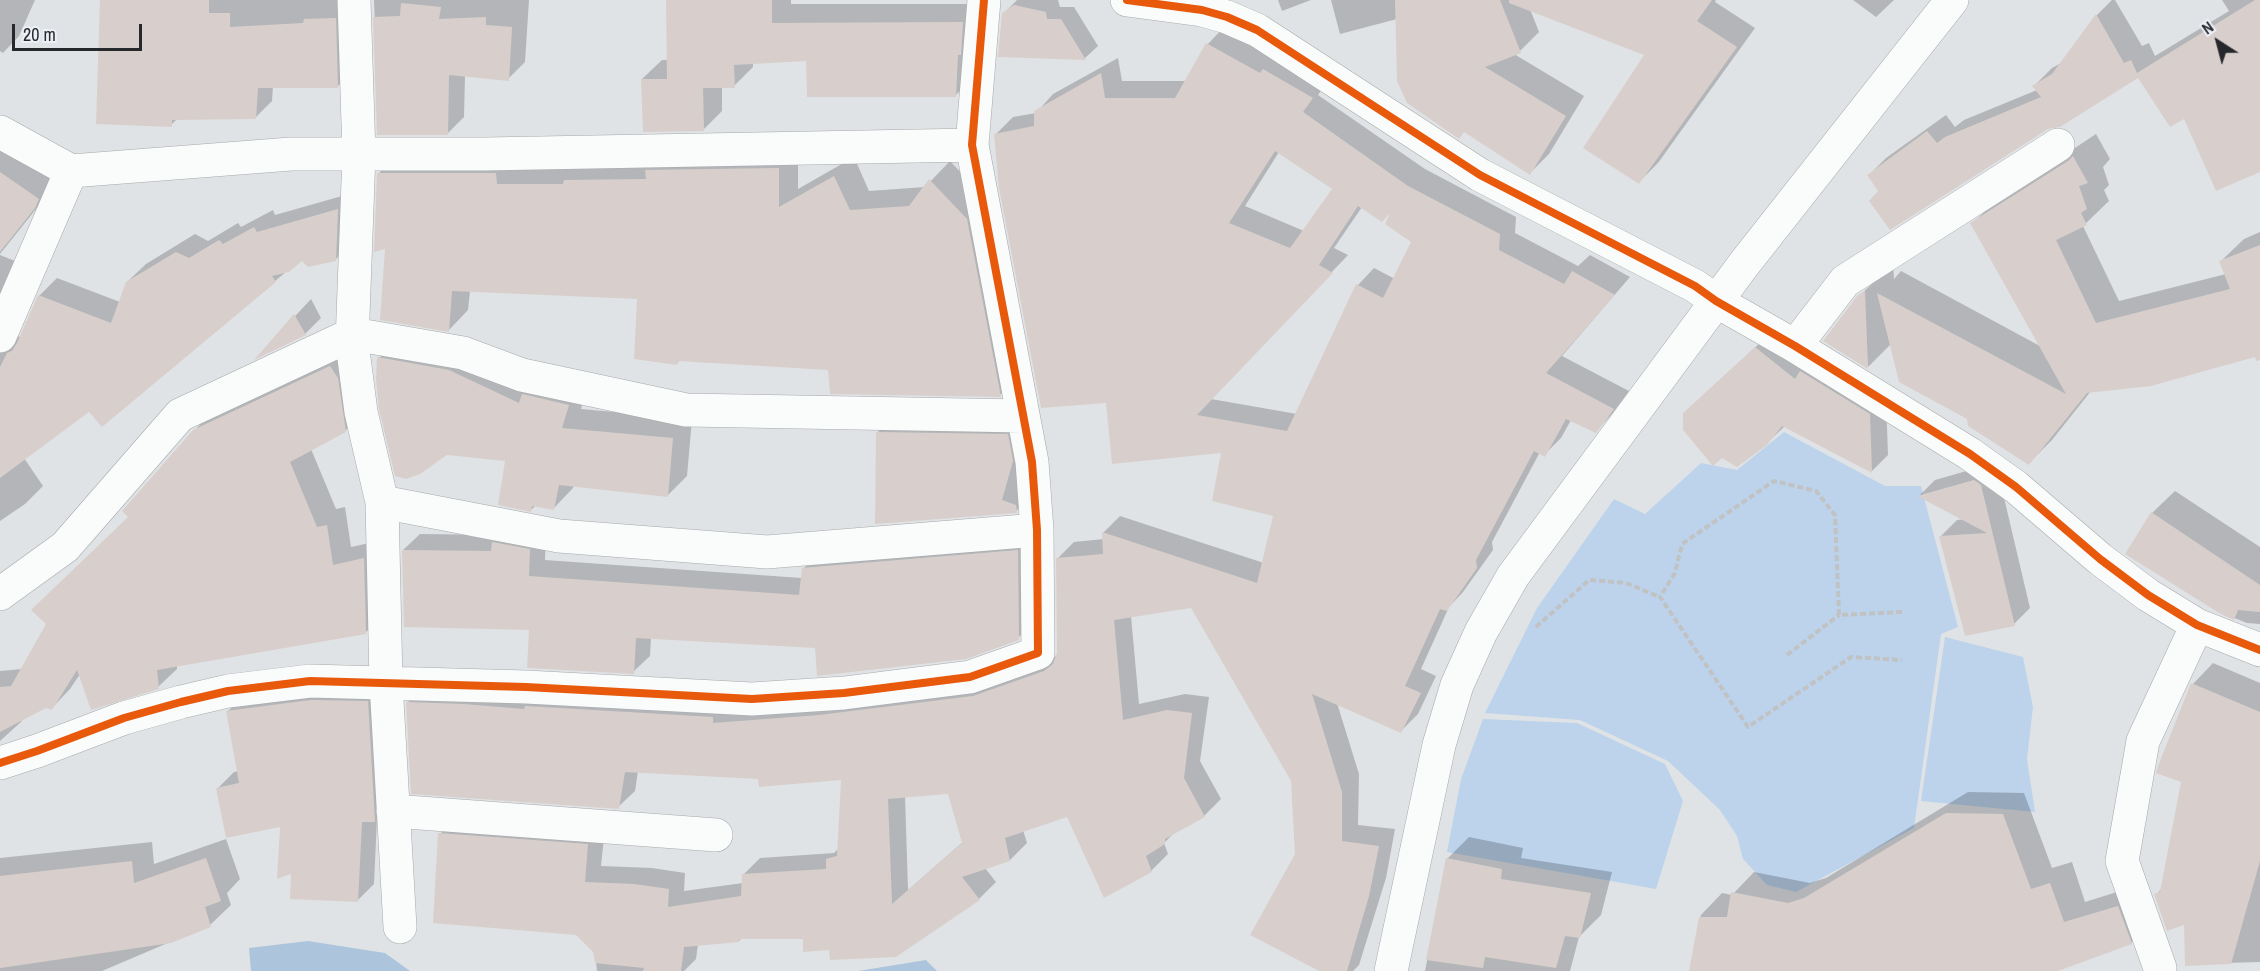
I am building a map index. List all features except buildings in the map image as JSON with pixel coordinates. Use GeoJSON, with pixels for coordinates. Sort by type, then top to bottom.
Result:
{"type":"FeatureCollection","features":[{"type":"Feature","properties":{"kind":"street"},"geometry":{"type":"LineString","coordinates":[[354,0],[359,154],[353,334],[361,412],[382,501],[386,683],[400,927]]}},
{"type":"Feature","properties":{"kind":"street"},"geometry":{"type":"LineString","coordinates":[[0,763],[124,718],[228,691],[310,681],[526,687],[752,699],[844,693],[970,677],[1038,653],[1037,530],[1032,462],[972,145],[984,0]]}},
{"type":"Feature","properties":{"kind":"street"},"geometry":{"type":"LineString","coordinates":[[1132,0],[1202,10],[1227,17],[1257,30],[1480,175],[1695,285],[1716,302],[1796,346],[1970,454],[2016,487],[2100,559],[2148,595],[2197,625],[2260,650]]}},
{"type":"Feature","properties":{"kind":"street"},"geometry":{"type":"LineString","coordinates":[[1392,971],[1439,745],[1457,685],[1481,632],[1513,576],[1751,254],[1952,0]]}},
{"type":"Feature","properties":{"kind":"street"},"geometry":{"type":"LineString","coordinates":[[0,132],[71,171],[291,154],[485,154],[972,145]]}},
{"type":"Feature","properties":{"kind":"street"},"geometry":{"type":"LineString","coordinates":[[1796,346],[1845,280],[2058,145]]}},
{"type":"Feature","properties":{"kind":"street"},"geometry":{"type":"LineString","coordinates":[[0,336],[71,171]]}},
{"type":"Feature","properties":{"kind":"street"},"geometry":{"type":"LineString","coordinates":[[0,594],[65,548],[180,415],[353,334],[463,353],[522,375],[686,410],[1023,416]]}},
{"type":"Feature","properties":{"kind":"street"},"geometry":{"type":"LineString","coordinates":[[382,501],[559,536],[767,552],[1037,530]]}},
{"type":"Feature","properties":{"kind":"street"},"geometry":{"type":"LineString","coordinates":[[2160,968],[2122,861],[2143,741],[2197,625]]}},
{"type":"Feature","properties":{"kind":"street"},"geometry":{"type":"LineString","coordinates":[[393,811],[716,835]]}},
{"type":"Feature","properties":{"kind":"path"},"geometry":{"type":"LineString","coordinates":[[1660,597],[1675,573],[1682,544],[1774,481],[1816,491],[1835,514],[1839,615]]}},
{"type":"Feature","properties":{"kind":"path"},"geometry":{"type":"LineString","coordinates":[[1536,627],[1589,580],[1626,582],[1660,597],[1748,727],[1851,657],[1902,660]]}},
{"type":"Feature","properties":{"kind":"path"},"geometry":{"type":"LineString","coordinates":[[1787,655],[1839,615],[1902,612]]}},
{"type":"Feature","properties":{"kind":"shaded area"},"geometry":{"type":"Polygon","coordinates":[[[1784,432],[1885,486],[1921,486],[1958,627],[1941,634],[1914,828],[1796,892],[1767,885],[1743,859],[1737,836],[1720,810],[1668,761],[1580,720],[1485,713],[1537,608],[1614,499],[1645,514],[1701,463],[1737,470],[1784,432]]]}},
{"type":"Feature","properties":{"kind":"shaded area"},"geometry":{"type":"Polygon","coordinates":[[[1945,637],[2023,657],[2033,707],[2027,759],[2035,812],[1921,801],[1945,637]]]}},
{"type":"Feature","properties":{"kind":"shaded area"},"geometry":{"type":"Polygon","coordinates":[[[1483,719],[1577,723],[1665,764],[1683,801],[1656,889],[1447,852],[1461,779],[1483,719]]]}},
{"type":"Feature","properties":{"kind":"shaded area"},"geometry":{"type":"Polygon","coordinates":[[[308,941],[385,953],[410,971],[251,971],[249,948],[308,941]]]}},
{"type":"Feature","properties":{"kind":"shaded area"},"geometry":{"type":"Polygon","coordinates":[[[926,960],[937,971],[858,971],[926,960]]]}},
{"type":"Feature","properties":{"kind":"cycle path"},"geometry":{"type":"LineString","coordinates":[[0,763],[124,718],[181,702],[228,691],[310,681],[526,687],[752,699],[844,693],[970,677],[1038,653],[1037,530],[1032,462],[972,145],[984,0]]}},
{"type":"Feature","properties":{"kind":"cycle path"},"geometry":{"type":"LineString","coordinates":[[1127,0],[1202,10],[1227,17],[1257,30],[1480,175],[1695,286],[1716,301],[1795,346],[1970,454],[2016,487],[2100,559],[2148,595],[2197,625],[2260,650]]}}]}
